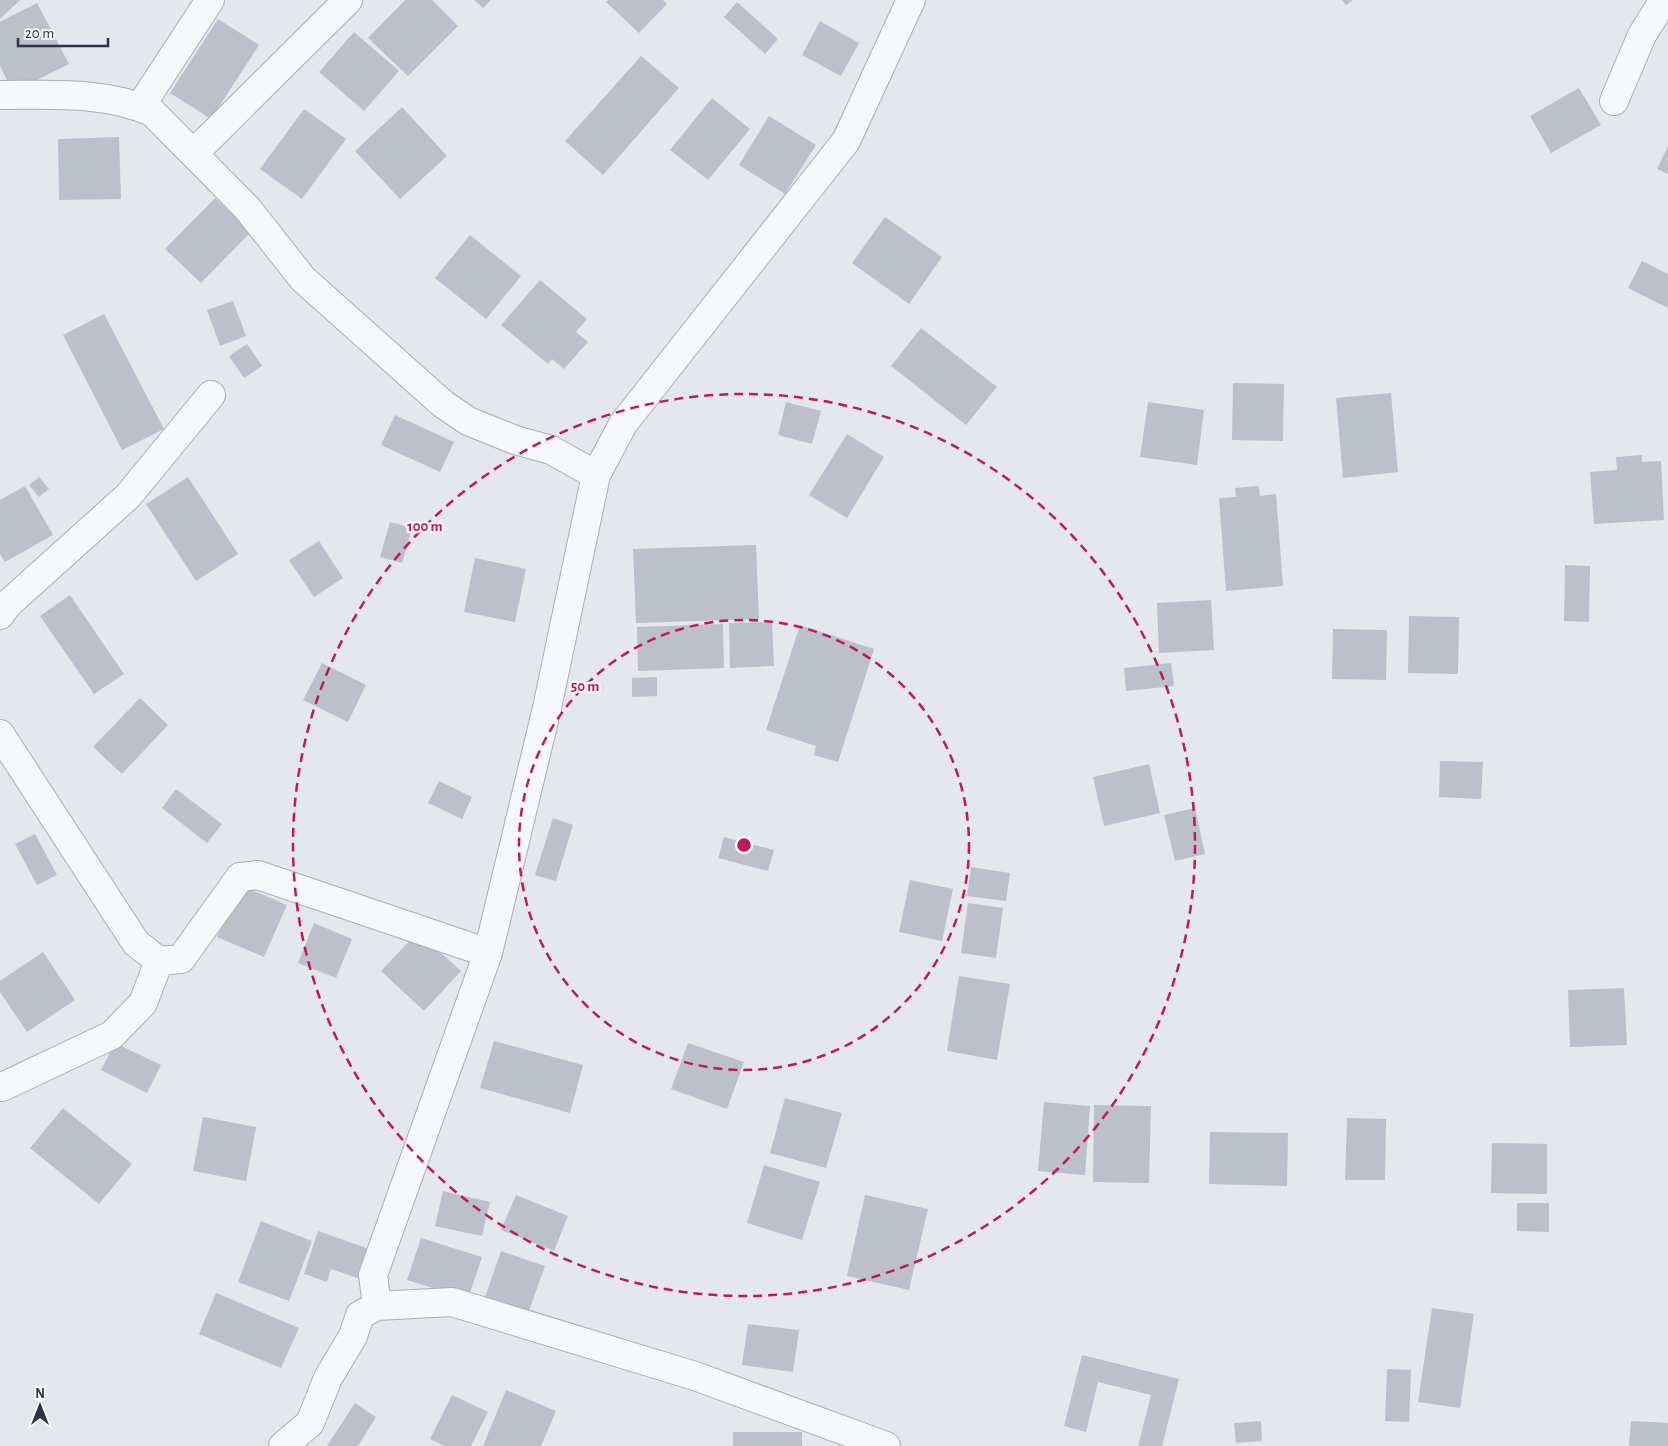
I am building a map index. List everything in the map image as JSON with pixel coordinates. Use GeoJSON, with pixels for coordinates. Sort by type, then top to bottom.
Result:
{"type":"FeatureCollection","features":[{"type":"Feature","properties":{"kind":"street"},"geometry":{"type":"LineString","coordinates":[[140,107],[210,0]]}},
{"type":"Feature","properties":{"kind":"street"},"geometry":{"type":"LineString","coordinates":[[194,153],[348,0]]}},
{"type":"Feature","properties":{"kind":"street"},"geometry":{"type":"LineString","coordinates":[[377,1306],[373,1275],[488,953],[547,708],[596,475],[629,416],[846,141],[911,0]]}},
{"type":"Feature","properties":{"kind":"street"},"geometry":{"type":"LineString","coordinates":[[1614,101],[1642,35],[1664,0]]}},
{"type":"Feature","properties":{"kind":"street"},"geometry":{"type":"LineString","coordinates":[[0,95],[44,94],[94,97],[140,107],[152,112],[247,208],[303,279],[443,404],[468,421],[515,440],[551,450],[596,475]]}},
{"type":"Feature","properties":{"kind":"street"},"geometry":{"type":"LineString","coordinates":[[0,615],[8,604],[128,496],[211,395]]}},
{"type":"Feature","properties":{"kind":"street"},"geometry":{"type":"LineString","coordinates":[[0,734],[136,943],[159,961],[181,959],[240,877],[258,875],[488,953]]}},
{"type":"Feature","properties":{"kind":"street"},"geometry":{"type":"LineString","coordinates":[[2,1087],[112,1035],[143,1003],[159,961]]}},
{"type":"Feature","properties":{"kind":"street"},"geometry":{"type":"LineString","coordinates":[[283,1446],[310,1423],[328,1378],[353,1336],[360,1315],[377,1306],[452,1302],[695,1376],[886,1446]]}},
{"type":"Feature","properties":{"kind":"building"},"geometry":{"type":"Polygon","coordinates":[[[0,0],[20,0],[0,19],[0,0]]]}},
{"type":"Feature","properties":{"kind":"building"},"geometry":{"type":"Polygon","coordinates":[[[405,0],[432,0],[458,26],[408,76],[368,38],[405,0]]]}},
{"type":"Feature","properties":{"kind":"building"},"geometry":{"type":"Polygon","coordinates":[[[474,0],[491,0],[483,8],[474,0]]]}},
{"type":"Feature","properties":{"kind":"building"},"geometry":{"type":"Polygon","coordinates":[[[608,0],[663,0],[667,4],[639,33],[606,2],[608,0]]]}},
{"type":"Feature","properties":{"kind":"building"},"geometry":{"type":"Polygon","coordinates":[[[1342,0],[1353,0],[1346,5],[1342,0]]]}},
{"type":"Feature","properties":{"kind":"building"},"geometry":{"type":"Polygon","coordinates":[[[737,2],[778,39],[765,54],[724,17],[737,2]]]}},
{"type":"Feature","properties":{"kind":"building"},"geometry":{"type":"Polygon","coordinates":[[[37,3],[69,64],[13,92],[0,66],[0,22],[37,3]]]}},
{"type":"Feature","properties":{"kind":"building"},"geometry":{"type":"Polygon","coordinates":[[[218,19],[259,45],[211,119],[170,93],[218,19]]]}},
{"type":"Feature","properties":{"kind":"building"},"geometry":{"type":"Polygon","coordinates":[[[820,21],[859,43],[841,76],[802,55],[820,21]]]}},
{"type":"Feature","properties":{"kind":"building"},"geometry":{"type":"Polygon","coordinates":[[[354,32],[399,71],[364,111],[319,72],[354,32]]]}},
{"type":"Feature","properties":{"kind":"building"},"geometry":{"type":"Polygon","coordinates":[[[641,56],[679,88],[603,175],[565,141],[641,56]]]}},
{"type":"Feature","properties":{"kind":"building"},"geometry":{"type":"Polygon","coordinates":[[[1579,88],[1601,125],[1551,153],[1530,116],[1579,88]]]}},
{"type":"Feature","properties":{"kind":"building"},"geometry":{"type":"Polygon","coordinates":[[[712,98],[750,129],[708,180],[670,150],[712,98]]]}},
{"type":"Feature","properties":{"kind":"building"},"geometry":{"type":"Polygon","coordinates":[[[402,107],[447,156],[400,199],[355,151],[402,107]]]}},
{"type":"Feature","properties":{"kind":"building"},"geometry":{"type":"Polygon","coordinates":[[[304,109],[346,139],[302,199],[260,169],[304,109]]]}},
{"type":"Feature","properties":{"kind":"building"},"geometry":{"type":"Polygon","coordinates":[[[769,116],[816,145],[785,194],[739,165],[769,116]]]}},
{"type":"Feature","properties":{"kind":"building"},"geometry":{"type":"Polygon","coordinates":[[[119,137],[121,199],[59,200],[58,139],[119,137]]]}},
{"type":"Feature","properties":{"kind":"building"},"geometry":{"type":"Polygon","coordinates":[[[1668,146],[1668,174],[1657,169],[1668,146]]]}},
{"type":"Feature","properties":{"kind":"building"},"geometry":{"type":"Polygon","coordinates":[[[215,198],[251,232],[201,283],[165,249],[215,198]]]}},
{"type":"Feature","properties":{"kind":"building"},"geometry":{"type":"Polygon","coordinates":[[[885,217],[942,257],[909,304],[852,263],[885,217]]]}},
{"type":"Feature","properties":{"kind":"building"},"geometry":{"type":"Polygon","coordinates":[[[470,235],[521,276],[486,319],[435,278],[470,235]]]}},
{"type":"Feature","properties":{"kind":"building"},"geometry":{"type":"Polygon","coordinates":[[[1642,261],[1668,274],[1668,308],[1628,288],[1642,261]]]}},
{"type":"Feature","properties":{"kind":"building"},"geometry":{"type":"Polygon","coordinates":[[[540,280],[587,319],[576,332],[588,342],[564,369],[552,359],[548,364],[501,325],[540,280]]]}},
{"type":"Feature","properties":{"kind":"building"},"geometry":{"type":"Polygon","coordinates":[[[233,301],[246,336],[220,346],[207,310],[233,301]]]}},
{"type":"Feature","properties":{"kind":"building"},"geometry":{"type":"Polygon","coordinates":[[[104,314],[164,429],[122,450],[63,335],[104,314]]]}},
{"type":"Feature","properties":{"kind":"building"},"geometry":{"type":"Polygon","coordinates":[[[921,328],[997,387],[966,425],[891,366],[921,328]]]}},
{"type":"Feature","properties":{"kind":"building"},"geometry":{"type":"Polygon","coordinates":[[[247,344],[262,366],[244,378],[229,356],[247,344]]]}},
{"type":"Feature","properties":{"kind":"building"},"geometry":{"type":"Polygon","coordinates":[[[1233,383],[1284,384],[1283,441],[1232,440],[1233,383]]]}},
{"type":"Feature","properties":{"kind":"building"},"geometry":{"type":"Polygon","coordinates":[[[1391,393],[1398,472],[1343,478],[1336,398],[1391,393]]]}},
{"type":"Feature","properties":{"kind":"building"},"geometry":{"type":"Polygon","coordinates":[[[786,402],[821,411],[812,444],[778,435],[786,402]]]}},
{"type":"Feature","properties":{"kind":"building"},"geometry":{"type":"Polygon","coordinates":[[[1148,402],[1204,410],[1197,465],[1140,457],[1148,402]]]}},
{"type":"Feature","properties":{"kind":"building"},"geometry":{"type":"Polygon","coordinates":[[[395,415],[454,442],[440,472],[381,445],[395,415]]]}},
{"type":"Feature","properties":{"kind":"building"},"geometry":{"type":"Polygon","coordinates":[[[847,434],[884,457],[847,518],[809,495],[847,434]]]}},
{"type":"Feature","properties":{"kind":"building"},"geometry":{"type":"Polygon","coordinates":[[[1642,455],[1642,462],[1661,461],[1664,520],[1594,524],[1590,472],[1617,470],[1616,457],[1642,455]]]}},
{"type":"Feature","properties":{"kind":"building"},"geometry":{"type":"Polygon","coordinates":[[[39,477],[49,489],[39,497],[29,485],[39,477]]]}},
{"type":"Feature","properties":{"kind":"building"},"geometry":{"type":"Polygon","coordinates":[[[188,477],[238,554],[196,581],[146,504],[188,477]]]}},
{"type":"Feature","properties":{"kind":"building"},"geometry":{"type":"Polygon","coordinates":[[[25,486],[53,535],[5,562],[0,554],[0,500],[25,486]]]}},
{"type":"Feature","properties":{"kind":"building"},"geometry":{"type":"Polygon","coordinates":[[[1259,486],[1260,496],[1276,494],[1283,586],[1226,591],[1219,498],[1236,497],[1235,488],[1259,486]]]}},
{"type":"Feature","properties":{"kind":"building"},"geometry":{"type":"Polygon","coordinates":[[[390,522],[412,528],[402,563],[380,557],[390,522]]]}},
{"type":"Feature","properties":{"kind":"building"},"geometry":{"type":"Polygon","coordinates":[[[319,541],[343,578],[314,597],[289,560],[319,541]]]}},
{"type":"Feature","properties":{"kind":"building"},"geometry":{"type":"Polygon","coordinates":[[[756,545],[759,619],[636,623],[633,549],[756,545]]]}},
{"type":"Feature","properties":{"kind":"building"},"geometry":{"type":"Polygon","coordinates":[[[475,558],[526,569],[515,622],[464,612],[475,558]]]}},
{"type":"Feature","properties":{"kind":"building"},"geometry":{"type":"Polygon","coordinates":[[[1565,565],[1590,566],[1589,622],[1564,621],[1565,565]]]}},
{"type":"Feature","properties":{"kind":"building"},"geometry":{"type":"Polygon","coordinates":[[[70,595],[124,674],[94,694],[40,616],[70,595]]]}},
{"type":"Feature","properties":{"kind":"building"},"geometry":{"type":"Polygon","coordinates":[[[1211,600],[1214,650],[1159,653],[1157,603],[1211,600]]]}},
{"type":"Feature","properties":{"kind":"building"},"geometry":{"type":"Polygon","coordinates":[[[1409,616],[1459,617],[1458,674],[1408,673],[1409,616]]]}},
{"type":"Feature","properties":{"kind":"building"},"geometry":{"type":"Polygon","coordinates":[[[772,622],[774,666],[730,668],[729,623],[772,622]]]}},
{"type":"Feature","properties":{"kind":"building"},"geometry":{"type":"Polygon","coordinates":[[[723,624],[724,668],[638,671],[637,627],[723,624]]]}},
{"type":"Feature","properties":{"kind":"building"},"geometry":{"type":"Polygon","coordinates":[[[800,625],[874,649],[838,762],[814,755],[816,746],[766,730],[800,625]]]}},
{"type":"Feature","properties":{"kind":"building"},"geometry":{"type":"Polygon","coordinates":[[[1333,629],[1387,630],[1386,680],[1332,679],[1333,629]]]}},
{"type":"Feature","properties":{"kind":"building"},"geometry":{"type":"Polygon","coordinates":[[[322,663],[366,685],[348,722],[303,700],[322,663]]]}},
{"type":"Feature","properties":{"kind":"building"},"geometry":{"type":"Polygon","coordinates":[[[1171,663],[1174,686],[1126,691],[1124,668],[1171,663]]]}},
{"type":"Feature","properties":{"kind":"building"},"geometry":{"type":"Polygon","coordinates":[[[657,677],[657,696],[632,697],[632,678],[657,677]]]}},
{"type":"Feature","properties":{"kind":"building"},"geometry":{"type":"Polygon","coordinates":[[[140,698],[168,725],[122,774],[93,747],[140,698]]]}},
{"type":"Feature","properties":{"kind":"building"},"geometry":{"type":"Polygon","coordinates":[[[1440,761],[1483,762],[1481,799],[1439,797],[1440,761]]]}},
{"type":"Feature","properties":{"kind":"building"},"geometry":{"type":"Polygon","coordinates":[[[1149,764],[1160,813],[1104,826],[1093,777],[1149,764]]]}},
{"type":"Feature","properties":{"kind":"building"},"geometry":{"type":"Polygon","coordinates":[[[439,781],[472,797],[462,819],[428,803],[439,781]]]}},
{"type":"Feature","properties":{"kind":"building"},"geometry":{"type":"Polygon","coordinates":[[[176,789],[222,824],[207,843],[162,808],[176,789]]]}},
{"type":"Feature","properties":{"kind":"building"},"geometry":{"type":"Polygon","coordinates":[[[1195,808],[1205,854],[1175,861],[1164,815],[1195,808]]]}},
{"type":"Feature","properties":{"kind":"building"},"geometry":{"type":"Polygon","coordinates":[[[553,818],[573,825],[556,881],[535,875],[553,818]]]}},
{"type":"Feature","properties":{"kind":"building"},"geometry":{"type":"Polygon","coordinates":[[[35,834],[57,875],[37,885],[15,844],[35,834]]]}},
{"type":"Feature","properties":{"kind":"building"},"geometry":{"type":"Polygon","coordinates":[[[724,837],[774,850],[768,871],[718,858],[724,837]]]}},
{"type":"Feature","properties":{"kind":"building"},"geometry":{"type":"Polygon","coordinates":[[[971,867],[1010,873],[1006,901],[967,896],[971,867]]]}},
{"type":"Feature","properties":{"kind":"building"},"geometry":{"type":"Polygon","coordinates":[[[910,880],[953,889],[942,941],[899,932],[910,880]]]}},
{"type":"Feature","properties":{"kind":"building"},"geometry":{"type":"Polygon","coordinates":[[[240,885],[287,905],[264,957],[217,937],[240,885]]]}},
{"type":"Feature","properties":{"kind":"building"},"geometry":{"type":"Polygon","coordinates":[[[968,903],[1003,908],[996,958],[961,953],[968,903]]]}},
{"type":"Feature","properties":{"kind":"building"},"geometry":{"type":"Polygon","coordinates":[[[314,923],[352,939],[336,978],[298,963],[314,923]]]}},
{"type":"Feature","properties":{"kind":"building"},"geometry":{"type":"Polygon","coordinates":[[[418,932],[461,971],[424,1011],[381,971],[418,932]]]}},
{"type":"Feature","properties":{"kind":"building"},"geometry":{"type":"Polygon","coordinates":[[[43,952],[75,1000],[27,1032],[0,992],[0,981],[43,952]]]}},
{"type":"Feature","properties":{"kind":"building"},"geometry":{"type":"Polygon","coordinates":[[[959,976],[1010,984],[997,1060],[947,1051],[959,976]]]}},
{"type":"Feature","properties":{"kind":"building"},"geometry":{"type":"Polygon","coordinates":[[[1624,988],[1627,1045],[1570,1047],[1568,990],[1624,988]]]}},
{"type":"Feature","properties":{"kind":"building"},"geometry":{"type":"Polygon","coordinates":[[[494,1041],[583,1065],[570,1113],[480,1088],[494,1041]]]}},
{"type":"Feature","properties":{"kind":"building"},"geometry":{"type":"Polygon","coordinates":[[[115,1043],[161,1065],[147,1093],[101,1070],[115,1043]]]}},
{"type":"Feature","properties":{"kind":"building"},"geometry":{"type":"Polygon","coordinates":[[[688,1043],[744,1062],[727,1109],[671,1089],[688,1043]]]}},
{"type":"Feature","properties":{"kind":"building"},"geometry":{"type":"Polygon","coordinates":[[[785,1098],[842,1113],[826,1168],[770,1153],[785,1098]]]}},
{"type":"Feature","properties":{"kind":"building"},"geometry":{"type":"Polygon","coordinates":[[[1044,1102],[1090,1106],[1085,1175],[1038,1171],[1044,1102]]]}},
{"type":"Feature","properties":{"kind":"building"},"geometry":{"type":"Polygon","coordinates":[[[1094,1105],[1151,1106],[1149,1183],[1093,1182],[1094,1105]]]}},
{"type":"Feature","properties":{"kind":"building"},"geometry":{"type":"Polygon","coordinates":[[[63,1108],[132,1164],[99,1204],[30,1148],[63,1108]]]}},
{"type":"Feature","properties":{"kind":"building"},"geometry":{"type":"Polygon","coordinates":[[[203,1117],[256,1127],[246,1181],[193,1171],[203,1117]]]}},
{"type":"Feature","properties":{"kind":"building"},"geometry":{"type":"Polygon","coordinates":[[[1347,1118],[1386,1119],[1385,1180],[1345,1180],[1347,1118]]]}},
{"type":"Feature","properties":{"kind":"building"},"geometry":{"type":"Polygon","coordinates":[[[1210,1132],[1288,1133],[1287,1186],[1209,1184],[1210,1132]]]}},
{"type":"Feature","properties":{"kind":"building"},"geometry":{"type":"Polygon","coordinates":[[[1492,1143],[1547,1144],[1547,1194],[1491,1193],[1492,1143]]]}},
{"type":"Feature","properties":{"kind":"building"},"geometry":{"type":"Polygon","coordinates":[[[764,1165],[820,1182],[802,1240],[747,1223],[764,1165]]]}},
{"type":"Feature","properties":{"kind":"building"},"geometry":{"type":"Polygon","coordinates":[[[443,1191],[490,1202],[482,1236],[435,1226],[443,1191]]]}},
{"type":"Feature","properties":{"kind":"building"},"geometry":{"type":"Polygon","coordinates":[[[516,1195],[568,1216],[554,1251],[501,1230],[516,1195]]]}},
{"type":"Feature","properties":{"kind":"building"},"geometry":{"type":"Polygon","coordinates":[[[865,1195],[928,1209],[909,1290],[847,1276],[865,1195]]]}},
{"type":"Feature","properties":{"kind":"building"},"geometry":{"type":"Polygon","coordinates":[[[1517,1203],[1549,1203],[1549,1232],[1517,1231],[1517,1203]]]}},
{"type":"Feature","properties":{"kind":"building"},"geometry":{"type":"Polygon","coordinates":[[[261,1221],[312,1241],[289,1301],[238,1282],[261,1221]]]}},
{"type":"Feature","properties":{"kind":"building"},"geometry":{"type":"Polygon","coordinates":[[[318,1231],[375,1251],[366,1281],[331,1269],[327,1282],[304,1274],[318,1231]]]}},
{"type":"Feature","properties":{"kind":"building"},"geometry":{"type":"Polygon","coordinates":[[[421,1238],[482,1257],[468,1299],[407,1280],[421,1238]]]}},
{"type":"Feature","properties":{"kind":"building"},"geometry":{"type":"Polygon","coordinates":[[[501,1251],[545,1266],[526,1319],[483,1303],[501,1251]]]}},
{"type":"Feature","properties":{"kind":"building"},"geometry":{"type":"Polygon","coordinates":[[[216,1293],[299,1328],[281,1368],[199,1334],[216,1293]]]}},
{"type":"Feature","properties":{"kind":"building"},"geometry":{"type":"Polygon","coordinates":[[[1432,1308],[1474,1314],[1460,1408],[1418,1402],[1432,1308]]]}},
{"type":"Feature","properties":{"kind":"building"},"geometry":{"type":"Polygon","coordinates":[[[748,1324],[799,1330],[793,1372],[742,1365],[748,1324]]]}},
{"type":"Feature","properties":{"kind":"building"},"geometry":{"type":"Polygon","coordinates":[[[1082,1355],[1179,1379],[1162,1446],[1138,1446],[1151,1395],[1098,1382],[1086,1432],[1064,1426],[1082,1355]]]}},
{"type":"Feature","properties":{"kind":"building"},"geometry":{"type":"Polygon","coordinates":[[[1387,1369],[1411,1370],[1409,1422],[1385,1421],[1387,1369]]]}},
{"type":"Feature","properties":{"kind":"building"},"geometry":{"type":"Polygon","coordinates":[[[506,1390],[556,1411],[541,1446],[483,1446],[506,1390]]]}},
{"type":"Feature","properties":{"kind":"building"},"geometry":{"type":"Polygon","coordinates":[[[452,1395],[488,1412],[471,1446],[444,1446],[430,1439],[452,1395]]]}},
{"type":"Feature","properties":{"kind":"building"},"geometry":{"type":"Polygon","coordinates":[[[355,1403],[376,1417],[358,1446],[327,1446],[355,1403]]]}},
{"type":"Feature","properties":{"kind":"building"},"geometry":{"type":"Polygon","coordinates":[[[1261,1421],[1262,1441],[1236,1443],[1234,1423],[1261,1421]]]}},
{"type":"Feature","properties":{"kind":"building"},"geometry":{"type":"Polygon","coordinates":[[[1631,1421],[1668,1423],[1668,1446],[1629,1446],[1631,1421]]]}},
{"type":"Feature","properties":{"kind":"building"},"geometry":{"type":"Polygon","coordinates":[[[733,1432],[802,1432],[802,1446],[733,1446],[733,1432]]]}}]}
